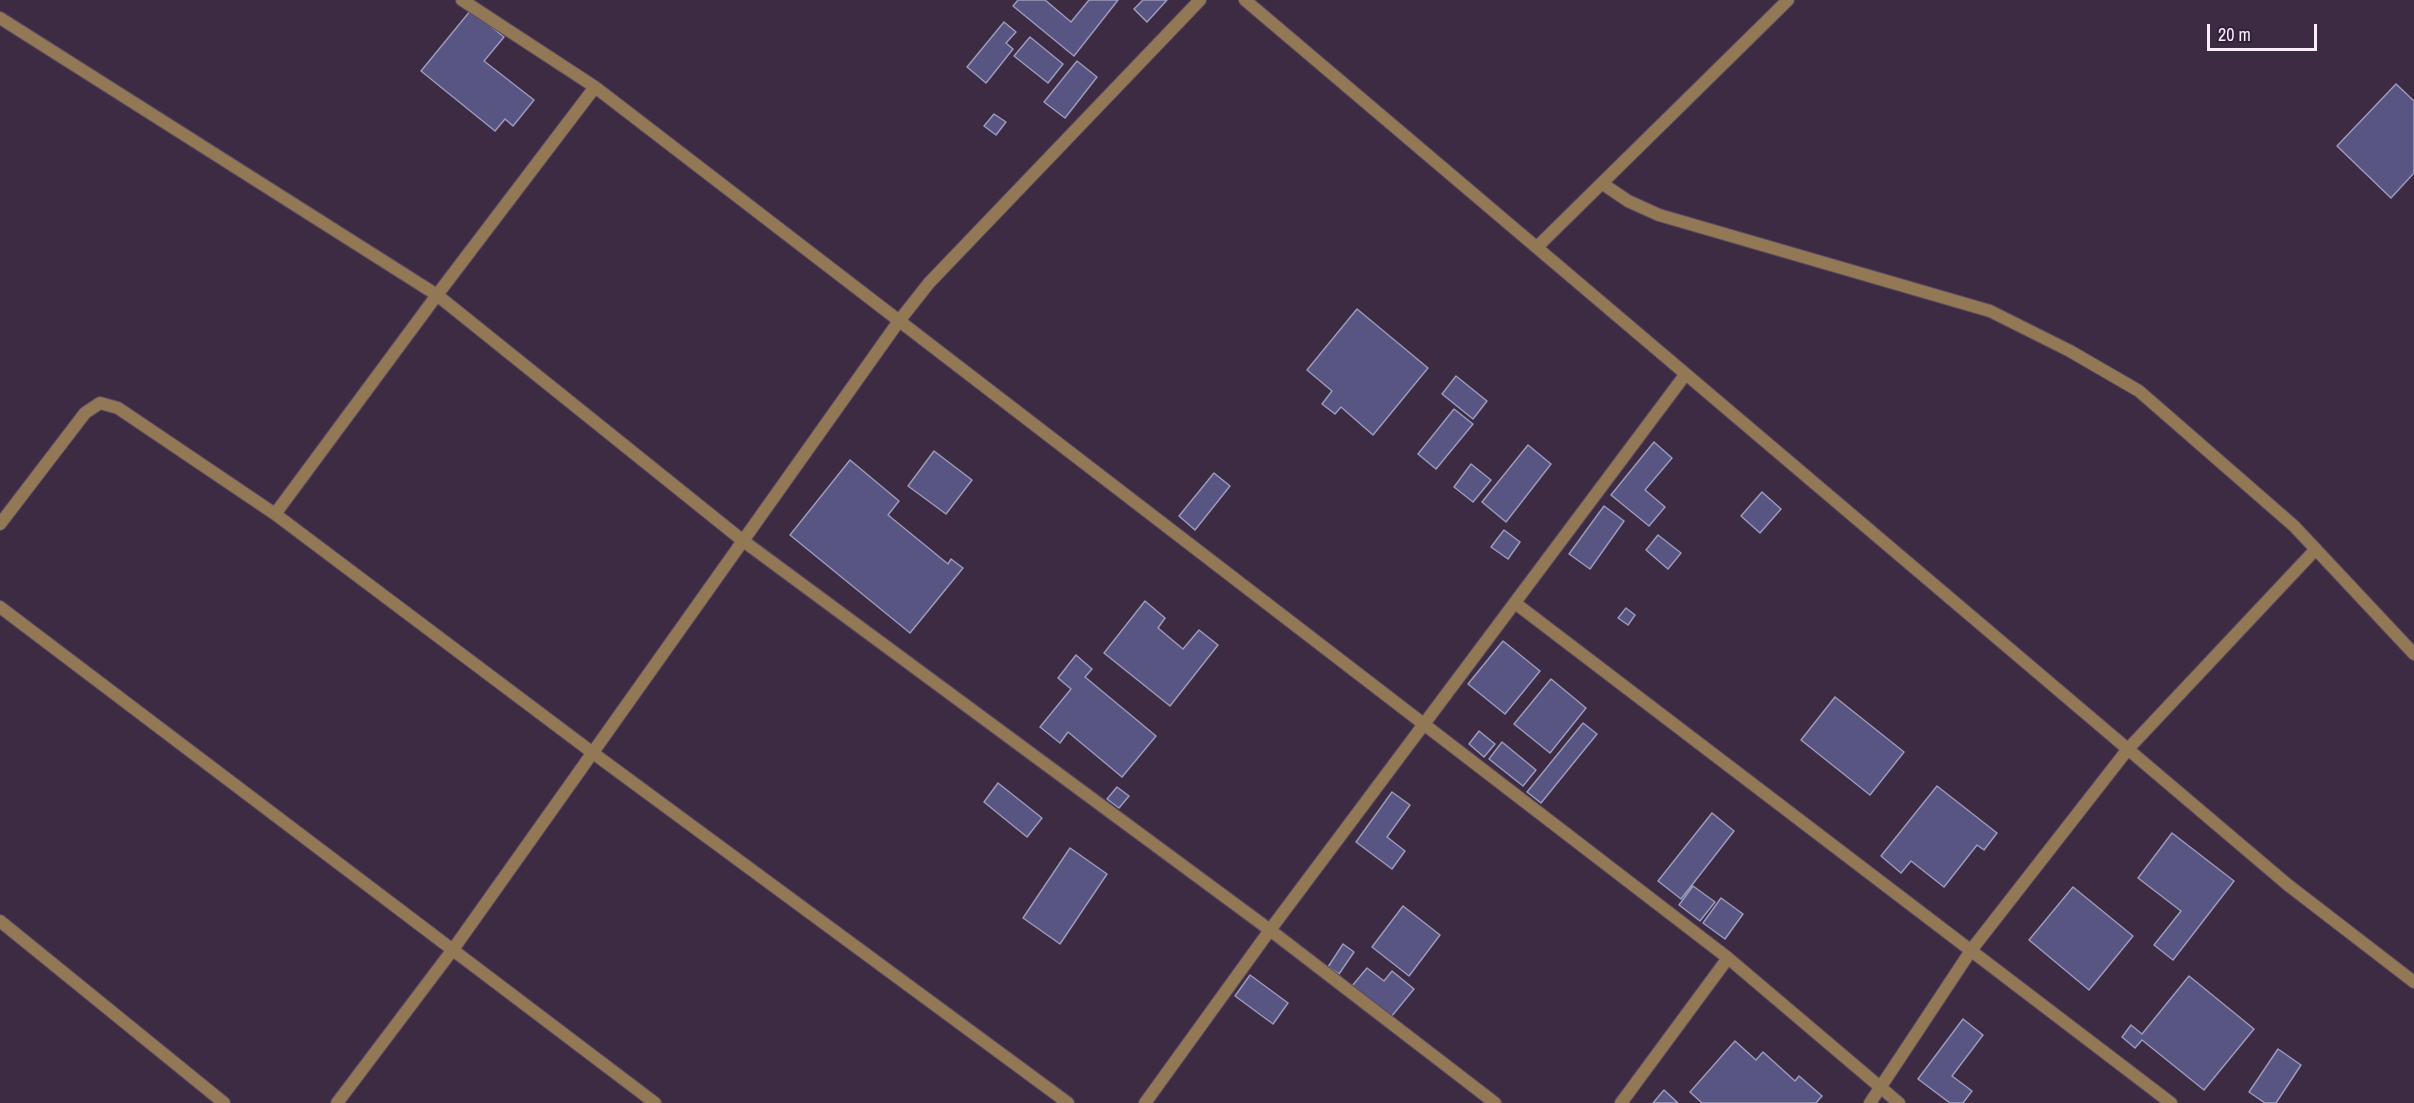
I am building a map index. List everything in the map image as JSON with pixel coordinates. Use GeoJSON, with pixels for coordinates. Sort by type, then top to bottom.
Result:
{"type":"FeatureCollection","features":[{"type":"Feature","properties":{"kind":"street"},"geometry":{"type":"LineString","coordinates":[[462,0],[595,87],[1425,724],[1728,958],[1879,1089],[1899,1103]]}},
{"type":"Feature","properties":{"kind":"street"},"geometry":{"type":"LineString","coordinates":[[337,1103],[453,948],[899,321],[929,283],[1200,0]]}},
{"type":"Feature","properties":{"kind":"street"},"geometry":{"type":"LineString","coordinates":[[1245,0],[2288,885],[2414,982]]}},
{"type":"Feature","properties":{"kind":"street"},"geometry":{"type":"LineString","coordinates":[[1537,247],[1788,0]]}},
{"type":"Feature","properties":{"kind":"street"},"geometry":{"type":"LineString","coordinates":[[0,18],[437,295],[742,540],[1270,930],[1495,1103]]}},
{"type":"Feature","properties":{"kind":"street"},"geometry":{"type":"LineString","coordinates":[[275,514],[595,87]]}},
{"type":"Feature","properties":{"kind":"street"},"geometry":{"type":"LineString","coordinates":[[1603,184],[1629,201],[1659,215],[1990,310],[2060,346],[2139,391],[2294,526],[2414,654]]}},
{"type":"Feature","properties":{"kind":"street"},"geometry":{"type":"LineString","coordinates":[[1145,1103],[1270,930],[1685,375]]}},
{"type":"Feature","properties":{"kind":"street"},"geometry":{"type":"LineString","coordinates":[[0,524],[85,413],[100,403],[118,408],[275,514],[593,753],[1068,1103]]}},
{"type":"Feature","properties":{"kind":"street"},"geometry":{"type":"LineString","coordinates":[[1870,1103],[1972,949],[2128,749],[2316,549]]}},
{"type":"Feature","properties":{"kind":"street"},"geometry":{"type":"LineString","coordinates":[[1515,603],[1972,949],[2171,1103]]}},
{"type":"Feature","properties":{"kind":"street"},"geometry":{"type":"LineString","coordinates":[[0,607],[655,1103]]}},
{"type":"Feature","properties":{"kind":"street"},"geometry":{"type":"LineString","coordinates":[[0,921],[224,1103]]}},
{"type":"Feature","properties":{"kind":"street"},"geometry":{"type":"LineString","coordinates":[[1621,1103],[1728,958]]}},
{"type":"Feature","properties":{"kind":"building"},"geometry":{"type":"Polygon","coordinates":[[[1018,0],[1045,0],[1071,22],[1089,0],[1118,0],[1074,56],[1013,6],[1018,0]]]}},
{"type":"Feature","properties":{"kind":"building"},"geometry":{"type":"Polygon","coordinates":[[[1143,0],[1167,0],[1147,22],[1134,9],[1143,0]]]}},
{"type":"Feature","properties":{"kind":"building"},"geometry":{"type":"Polygon","coordinates":[[[471,10],[504,37],[484,61],[534,100],[513,126],[505,119],[495,131],[421,71],[471,10]]]}},
{"type":"Feature","properties":{"kind":"building"},"geometry":{"type":"Polygon","coordinates":[[[1004,22],[1016,32],[1006,43],[1013,49],[986,83],[967,67],[1004,22]]]}},
{"type":"Feature","properties":{"kind":"building"},"geometry":{"type":"Polygon","coordinates":[[[1030,37],[1063,64],[1048,83],[1014,56],[1030,37]]]}},
{"type":"Feature","properties":{"kind":"building"},"geometry":{"type":"Polygon","coordinates":[[[1077,61],[1097,77],[1065,118],[1044,102],[1077,61]]]}},
{"type":"Feature","properties":{"kind":"building"},"geometry":{"type":"Polygon","coordinates":[[[2396,84],[2414,101],[2414,173],[2391,198],[2337,146],[2396,84]]]}},
{"type":"Feature","properties":{"kind":"building"},"geometry":{"type":"Polygon","coordinates":[[[994,114],[1006,122],[996,135],[984,126],[994,114]]]}},
{"type":"Feature","properties":{"kind":"building"},"geometry":{"type":"Polygon","coordinates":[[[1357,309],[1428,368],[1373,435],[1341,407],[1335,414],[1322,404],[1332,391],[1307,370],[1357,309]]]}},
{"type":"Feature","properties":{"kind":"building"},"geometry":{"type":"Polygon","coordinates":[[[1456,376],[1487,401],[1473,419],[1442,394],[1456,376]]]}},
{"type":"Feature","properties":{"kind":"building"},"geometry":{"type":"Polygon","coordinates":[[[1454,409],[1473,424],[1436,469],[1418,454],[1454,409]]]}},
{"type":"Feature","properties":{"kind":"building"},"geometry":{"type":"Polygon","coordinates":[[[1654,442],[1672,458],[1645,490],[1665,507],[1649,526],[1611,495],[1654,442]]]}},
{"type":"Feature","properties":{"kind":"building"},"geometry":{"type":"Polygon","coordinates":[[[1528,445],[1551,464],[1506,522],[1482,502],[1528,445]]]}},
{"type":"Feature","properties":{"kind":"building"},"geometry":{"type":"Polygon","coordinates":[[[934,451],[972,480],[946,514],[908,486],[934,451]]]}},
{"type":"Feature","properties":{"kind":"building"},"geometry":{"type":"Polygon","coordinates":[[[850,460],[899,501],[888,515],[948,564],[951,559],[963,568],[910,633],[790,535],[850,460]]]}},
{"type":"Feature","properties":{"kind":"building"},"geometry":{"type":"Polygon","coordinates":[[[1471,464],[1491,480],[1473,502],[1454,487],[1471,464]]]}},
{"type":"Feature","properties":{"kind":"building"},"geometry":{"type":"Polygon","coordinates":[[[1214,473],[1230,486],[1195,530],[1179,516],[1214,473]]]}},
{"type":"Feature","properties":{"kind":"building"},"geometry":{"type":"Polygon","coordinates":[[[1762,492],[1781,509],[1760,533],[1741,516],[1762,492]]]}},
{"type":"Feature","properties":{"kind":"building"},"geometry":{"type":"Polygon","coordinates":[[[1604,506],[1624,521],[1590,569],[1569,554],[1604,506]]]}},
{"type":"Feature","properties":{"kind":"building"},"geometry":{"type":"Polygon","coordinates":[[[1504,530],[1520,542],[1508,559],[1491,547],[1504,530]]]}},
{"type":"Feature","properties":{"kind":"building"},"geometry":{"type":"Polygon","coordinates":[[[1658,535],[1681,553],[1668,569],[1646,550],[1658,535]]]}},
{"type":"Feature","properties":{"kind":"building"},"geometry":{"type":"Polygon","coordinates":[[[1145,601],[1165,618],[1158,628],[1183,649],[1199,630],[1218,645],[1170,706],[1104,653],[1145,601]]]}},
{"type":"Feature","properties":{"kind":"building"},"geometry":{"type":"Polygon","coordinates":[[[1626,608],[1635,615],[1628,625],[1618,618],[1626,608]]]}},
{"type":"Feature","properties":{"kind":"building"},"geometry":{"type":"Polygon","coordinates":[[[1503,641],[1540,671],[1505,714],[1468,684],[1503,641]]]}},
{"type":"Feature","properties":{"kind":"building"},"geometry":{"type":"Polygon","coordinates":[[[1076,655],[1092,669],[1085,677],[1156,736],[1122,777],[1068,732],[1060,743],[1040,727],[1071,689],[1058,678],[1076,655]]]}},
{"type":"Feature","properties":{"kind":"building"},"geometry":{"type":"Polygon","coordinates":[[[1551,679],[1586,708],[1550,753],[1514,724],[1551,679]]]}},
{"type":"Feature","properties":{"kind":"building"},"geometry":{"type":"Polygon","coordinates":[[[1835,697],[1904,752],[1870,795],[1801,740],[1835,697]]]}},
{"type":"Feature","properties":{"kind":"building"},"geometry":{"type":"Polygon","coordinates":[[[1583,723],[1597,734],[1541,803],[1527,792],[1583,723]]]}},
{"type":"Feature","properties":{"kind":"building"},"geometry":{"type":"Polygon","coordinates":[[[1479,731],[1495,744],[1484,757],[1469,744],[1479,731]]]}},
{"type":"Feature","properties":{"kind":"building"},"geometry":{"type":"Polygon","coordinates":[[[1502,742],[1536,770],[1523,786],[1489,759],[1502,742]]]}},
{"type":"Feature","properties":{"kind":"building"},"geometry":{"type":"Polygon","coordinates":[[[998,783],[1042,818],[1027,837],[984,802],[998,783]]]}},
{"type":"Feature","properties":{"kind":"building"},"geometry":{"type":"Polygon","coordinates":[[[1937,786],[1997,833],[1984,850],[1977,845],[1944,887],[1911,861],[1901,873],[1881,856],[1937,786]]]}},
{"type":"Feature","properties":{"kind":"building"},"geometry":{"type":"Polygon","coordinates":[[[1117,787],[1129,796],[1119,808],[1107,799],[1117,787]]]}},
{"type":"Feature","properties":{"kind":"building"},"geometry":{"type":"Polygon","coordinates":[[[1392,792],[1410,805],[1387,837],[1405,851],[1392,869],[1356,842],[1392,792]]]}},
{"type":"Feature","properties":{"kind":"building"},"geometry":{"type":"Polygon","coordinates":[[[1712,813],[1734,831],[1681,899],[1658,881],[1712,813]]]}},
{"type":"Feature","properties":{"kind":"building"},"geometry":{"type":"Polygon","coordinates":[[[2172,833],[2234,881],[2173,960],[2154,945],[2181,911],[2138,878],[2172,833]]]}},
{"type":"Feature","properties":{"kind":"building"},"geometry":{"type":"Polygon","coordinates":[[[1070,848],[1107,874],[1060,944],[1023,918],[1070,848]]]}},
{"type":"Feature","properties":{"kind":"building"},"geometry":{"type":"Polygon","coordinates":[[[1693,886],[1715,902],[1700,921],[1679,905],[1693,886]]]}},
{"type":"Feature","properties":{"kind":"building"},"geometry":{"type":"Polygon","coordinates":[[[2073,887],[2133,936],[2089,990],[2029,940],[2073,887]]]}},
{"type":"Feature","properties":{"kind":"building"},"geometry":{"type":"Polygon","coordinates":[[[1721,898],[1743,914],[1725,939],[1703,923],[1721,898]]]}},
{"type":"Feature","properties":{"kind":"building"},"geometry":{"type":"Polygon","coordinates":[[[1403,906],[1440,935],[1409,976],[1372,947],[1403,906]]]}},
{"type":"Feature","properties":{"kind":"building"},"geometry":{"type":"Polygon","coordinates":[[[1343,944],[1354,952],[1339,974],[1328,967],[1343,944]]]}},
{"type":"Feature","properties":{"kind":"building"},"geometry":{"type":"Polygon","coordinates":[[[1367,968],[1384,981],[1392,971],[1414,989],[1391,1017],[1352,986],[1367,968]]]}},
{"type":"Feature","properties":{"kind":"building"},"geometry":{"type":"Polygon","coordinates":[[[1250,975],[1288,1003],[1273,1024],[1235,996],[1250,975]]]}},
{"type":"Feature","properties":{"kind":"building"},"geometry":{"type":"Polygon","coordinates":[[[2189,976],[2254,1029],[2204,1090],[2142,1040],[2135,1048],[2122,1037],[2131,1025],[2142,1034],[2189,976]]]}},
{"type":"Feature","properties":{"kind":"building"},"geometry":{"type":"Polygon","coordinates":[[[1963,1019],[1983,1035],[1952,1076],[1972,1091],[1963,1103],[1950,1103],[1918,1079],[1963,1019]]]}},
{"type":"Feature","properties":{"kind":"building"},"geometry":{"type":"Polygon","coordinates":[[[1735,1041],[1756,1060],[1763,1052],[1795,1081],[1799,1076],[1822,1096],[1816,1103],[1702,1103],[1690,1092],[1735,1041]]]}},
{"type":"Feature","properties":{"kind":"building"},"geometry":{"type":"Polygon","coordinates":[[[2278,1049],[2301,1065],[2276,1103],[2265,1103],[2249,1092],[2278,1049]]]}},
{"type":"Feature","properties":{"kind":"building"},"geometry":{"type":"Polygon","coordinates":[[[1664,1090],[1678,1103],[1653,1103],[1664,1090]]]}}]}
